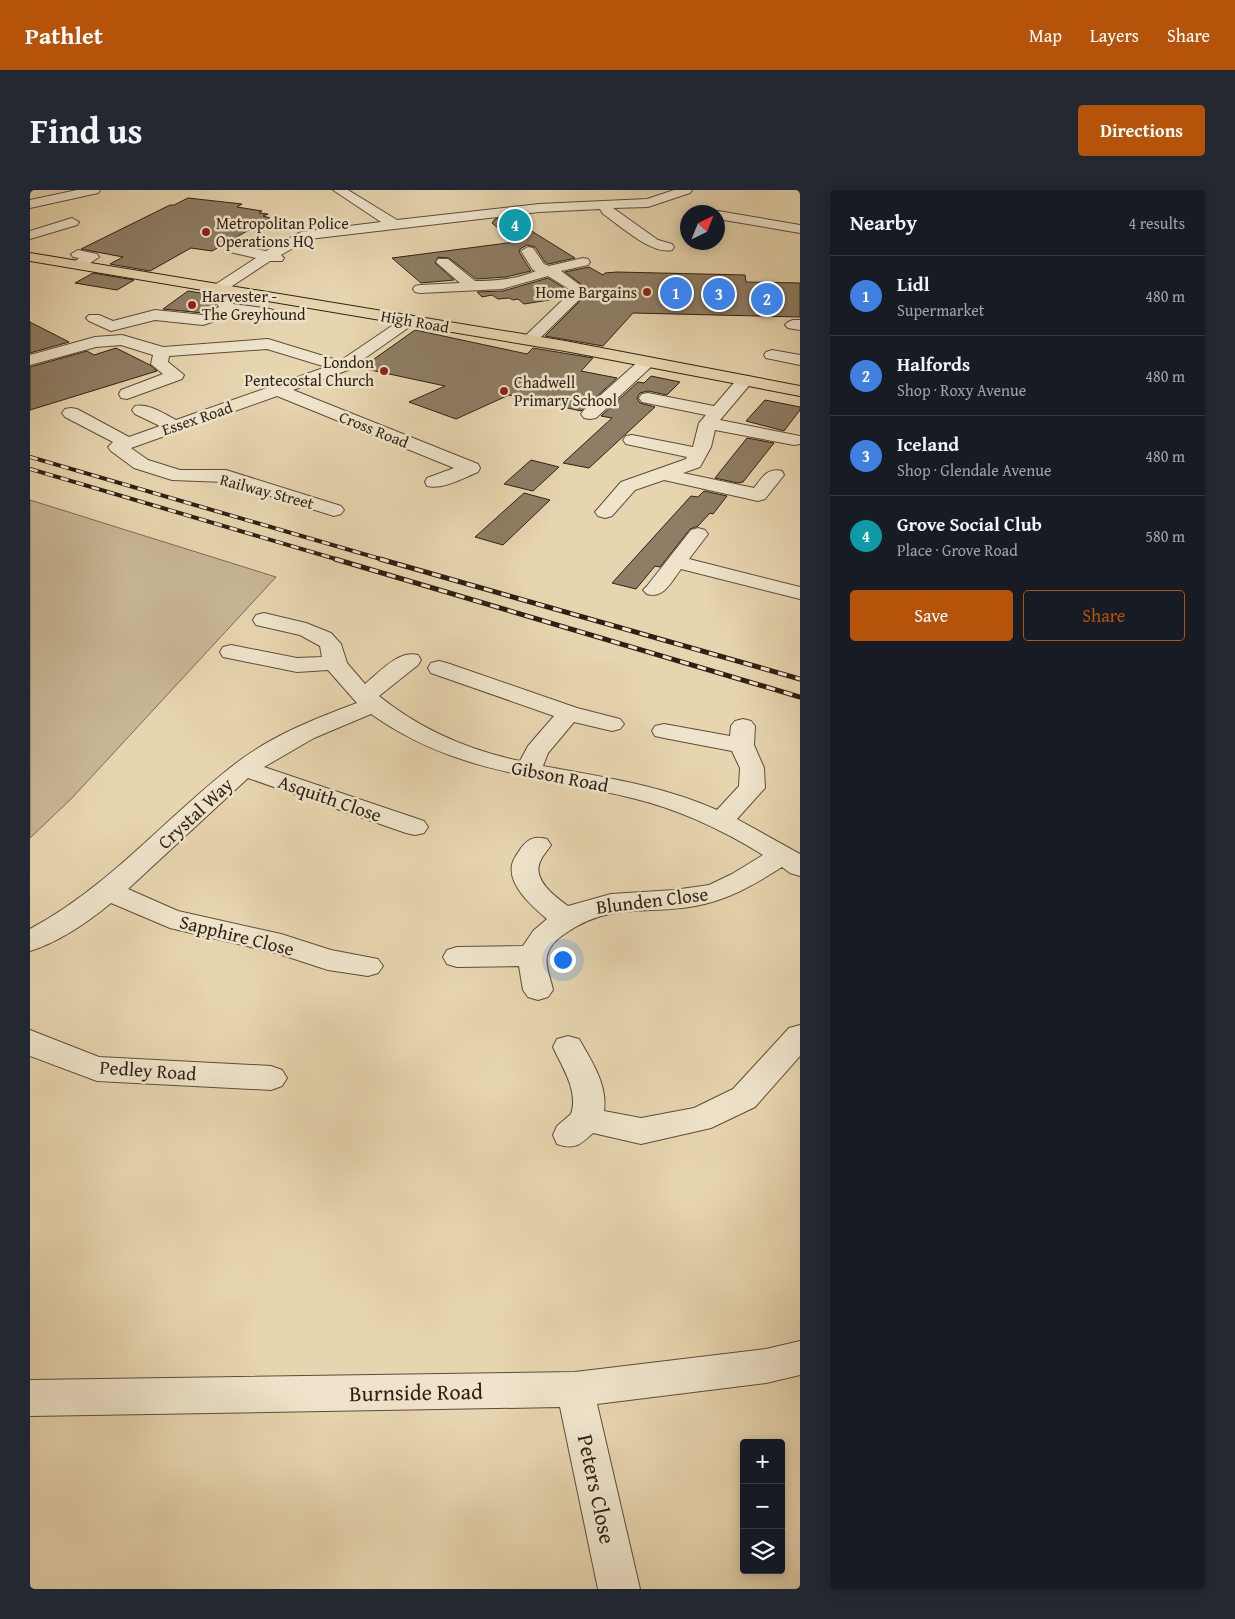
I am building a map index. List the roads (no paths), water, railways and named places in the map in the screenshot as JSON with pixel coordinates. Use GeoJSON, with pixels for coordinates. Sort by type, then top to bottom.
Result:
{"type":"FeatureCollection","features":[{"type":"Feature","properties":{"kind":"main road","name":"High Road"},"geometry":{"type":"LineString","coordinates":[[30,257],[78,260],[218,289],[529,340],[746,381],[797,385]]}},
{"type":"Feature","properties":{"kind":"street"},"geometry":{"type":"LineString","coordinates":[[30,204],[94,190]]}},
{"type":"Feature","properties":{"kind":"street"},"geometry":{"type":"LineString","coordinates":[[339,190],[395,225]]}},
{"type":"Feature","properties":{"kind":"street"},"geometry":{"type":"LineString","coordinates":[[525,199],[539,208]]}},
{"type":"Feature","properties":{"kind":"street"},"geometry":{"type":"LineString","coordinates":[[218,289],[274,253],[306,236],[539,208],[693,201]]}},
{"type":"Feature","properties":{"kind":"street"},"geometry":{"type":"LineString","coordinates":[[604,205],[608,211],[653,243],[667,247]]}},
{"type":"Feature","properties":{"kind":"street"},"geometry":{"type":"LineString","coordinates":[[725,216],[800,229]]}},
{"type":"Feature","properties":{"kind":"street"},"geometry":{"type":"LineString","coordinates":[[30,235],[72,222]]}},
{"type":"Feature","properties":{"kind":"street"},"geometry":{"type":"LineString","coordinates":[[235,249],[299,256]]}},
{"type":"Feature","properties":{"kind":"street"},"geometry":{"type":"LineString","coordinates":[[528,251],[535,258],[538,266],[549,270],[581,291],[529,340]]}},
{"type":"Feature","properties":{"kind":"street"},"geometry":{"type":"LineString","coordinates":[[443,262],[472,286]]}},
{"type":"Feature","properties":{"kind":"street"},"geometry":{"type":"LineString","coordinates":[[420,289],[502,285],[536,276],[549,270],[583,262]]}},
{"type":"Feature","properties":{"kind":"street"},"geometry":{"type":"LineString","coordinates":[[227,308],[224,302],[237,291]]}},
{"type":"Feature","properties":{"kind":"street"},"geometry":{"type":"LineString","coordinates":[[94,318],[111,326],[155,315],[203,320],[227,308],[270,314]]}},
{"type":"Feature","properties":{"kind":"street"},"geometry":{"type":"LineString","coordinates":[[122,309],[141,317]]}},
{"type":"Feature","properties":{"kind":"street","name":"Essex Road"},"geometry":{"type":"LineString","coordinates":[[122,445],[342,367],[410,320]]}},
{"type":"Feature","properties":{"kind":"street"},"geometry":{"type":"LineString","coordinates":[[30,360],[73,338],[122,340],[162,352],[268,344],[342,367]]}},
{"type":"Feature","properties":{"kind":"street"},"geometry":{"type":"LineString","coordinates":[[127,394],[176,375],[159,364],[162,352]]}},
{"type":"Feature","properties":{"kind":"street"},"geometry":{"type":"LineString","coordinates":[[772,355],[800,360]]}},
{"type":"Feature","properties":{"kind":"street"},"geometry":{"type":"LineString","coordinates":[[590,414],[647,362]]}},
{"type":"Feature","properties":{"kind":"street"},"geometry":{"type":"LineString","coordinates":[[605,512],[628,486],[693,464],[698,454],[705,426],[746,381]]}},
{"type":"Feature","properties":{"kind":"street","name":"Cross Road"},"geometry":{"type":"LineString","coordinates":[[277,390],[471,468],[434,482]]}},
{"type":"Feature","properties":{"kind":"street"},"geometry":{"type":"LineString","coordinates":[[648,398],[705,426],[794,440]]}},
{"type":"Feature","properties":{"kind":"street"},"geometry":{"type":"LineString","coordinates":[[141,410],[175,426]]}},
{"type":"Feature","properties":{"kind":"street","name":"Railway Street"},"geometry":{"type":"LineString","coordinates":[[71,413],[122,445],[141,464],[179,476],[226,476],[334,510]]}},
{"type":"Feature","properties":{"kind":"street"},"geometry":{"type":"LineString","coordinates":[[632,440],[698,454]]}},
{"type":"Feature","properties":{"kind":"street"},"geometry":{"type":"LineString","coordinates":[[646,462],[661,446]]}},
{"type":"Feature","properties":{"kind":"street"},"geometry":{"type":"LineString","coordinates":[[662,474],[758,495],[775,474]]}},
{"type":"Feature","properties":{"kind":"street"},"geometry":{"type":"LineString","coordinates":[[654,590],[698,534]]}},
{"type":"Feature","properties":{"kind":"street"},"geometry":{"type":"LineString","coordinates":[[676,562],[800,593]]}},
{"type":"Feature","properties":{"kind":"street"},"geometry":{"type":"LineString","coordinates":[[231,652],[297,665],[332,653],[319,635],[264,620]]}},
{"type":"Feature","properties":{"kind":"street","name":"Gibson Road"},"geometry":{"type":"LineString","coordinates":[[332,653],[353,688],[399,723],[433,741],[478,759],[637,791],[721,821],[791,861]]}},
{"type":"Feature","properties":{"kind":"street","name":"Crystal Way"},"geometry":{"type":"LineString","coordinates":[[30,941],[74,917],[110,891],[215,792],[245,768],[272,750],[368,701],[410,660]]}},
{"type":"Feature","properties":{"kind":"street"},"geometry":{"type":"LineString","coordinates":[[439,668],[569,713],[612,724]]}},
{"type":"Feature","properties":{"kind":"street"},"geometry":{"type":"LineString","coordinates":[[528,770],[537,751],[569,713]]}},
{"type":"Feature","properties":{"kind":"street"},"geometry":{"type":"LineString","coordinates":[[664,731],[742,736],[752,768],[752,788],[721,821]]}},
{"type":"Feature","properties":{"kind":"street","name":"Asquith Close"},"geometry":{"type":"LineString","coordinates":[[245,768],[286,784],[415,827]]}},
{"type":"Feature","properties":{"kind":"street"},"geometry":{"type":"LineString","coordinates":[[538,845],[530,854],[525,866],[527,878],[536,893],[565,918]]}},
{"type":"Feature","properties":{"kind":"street","name":"Blunden Close"},"geometry":{"type":"LineString","coordinates":[[533,956],[544,937],[565,918],[591,906],[629,901],[681,898],[716,892],[791,861]]}},
{"type":"Feature","properties":{"kind":"street","name":"Sapphire Close"},"geometry":{"type":"LineString","coordinates":[[110,891],[170,919],[281,944],[328,960],[368,966]]}},
{"type":"Feature","properties":{"kind":"street"},"geometry":{"type":"LineString","coordinates":[[457,957],[533,956],[538,990]]}},
{"type":"Feature","properties":{"kind":"street"},"geometry":{"type":"LineString","coordinates":[[568,1047],[585,1084],[589,1104],[577,1127],[641,1131],[700,1119],[744,1098],[800,1036]]}},
{"type":"Feature","properties":{"kind":"street","name":"Pedley Road"},"geometry":{"type":"LineString","coordinates":[[30,1041],[37,1046],[97,1068],[271,1078]]}},
{"type":"Feature","properties":{"kind":"street","name":"Burnside Road"},"geometry":{"type":"LineString","coordinates":[[30,1398],[575,1389],[766,1366],[800,1358]]}},
{"type":"Feature","properties":{"kind":"street","name":"Peters Close"},"geometry":{"type":"LineString","coordinates":[[575,1389],[619,1589]]}},
{"type":"Feature","properties":{"kind":"railway"},"geometry":{"type":"LineString","coordinates":[[30,457],[384,560]]}},
{"type":"Feature","properties":{"kind":"railway"},"geometry":{"type":"LineString","coordinates":[[30,469],[339,560]]}},
{"type":"Feature","properties":{"kind":"railway"},"geometry":{"type":"LineString","coordinates":[[335,559],[800,697]]}},
{"type":"Feature","properties":{"kind":"railway"},"geometry":{"type":"LineString","coordinates":[[380,559],[800,679]]}},
{"type":"Feature","properties":{"kind":"place","name":"Grove Social Club"},"geometry":{"type":"Point","coordinates":[515,225]}},
{"type":"Feature","properties":{"kind":"place","name":"Metropolitan Police Operations HQ"},"geometry":{"type":"Point","coordinates":[206,232]}},
{"type":"Feature","properties":{"kind":"place","name":"Home Bargains"},"geometry":{"type":"Point","coordinates":[647,292]}},
{"type":"Feature","properties":{"kind":"place","name":"Lidl"},"geometry":{"type":"Point","coordinates":[676,293]}},
{"type":"Feature","properties":{"kind":"place","name":"Iceland"},"geometry":{"type":"Point","coordinates":[719,294]}},
{"type":"Feature","properties":{"kind":"place","name":"Halfords"},"geometry":{"type":"Point","coordinates":[767,299]}},
{"type":"Feature","properties":{"kind":"place","name":"Harvester - The Greyhound"},"geometry":{"type":"Point","coordinates":[192,305]}},
{"type":"Feature","properties":{"kind":"place","name":"London Pentecostal Church"},"geometry":{"type":"Point","coordinates":[384,371]}},
{"type":"Feature","properties":{"kind":"place","name":"Chadwell Primary School"},"geometry":{"type":"Point","coordinates":[504,391]}}]}
